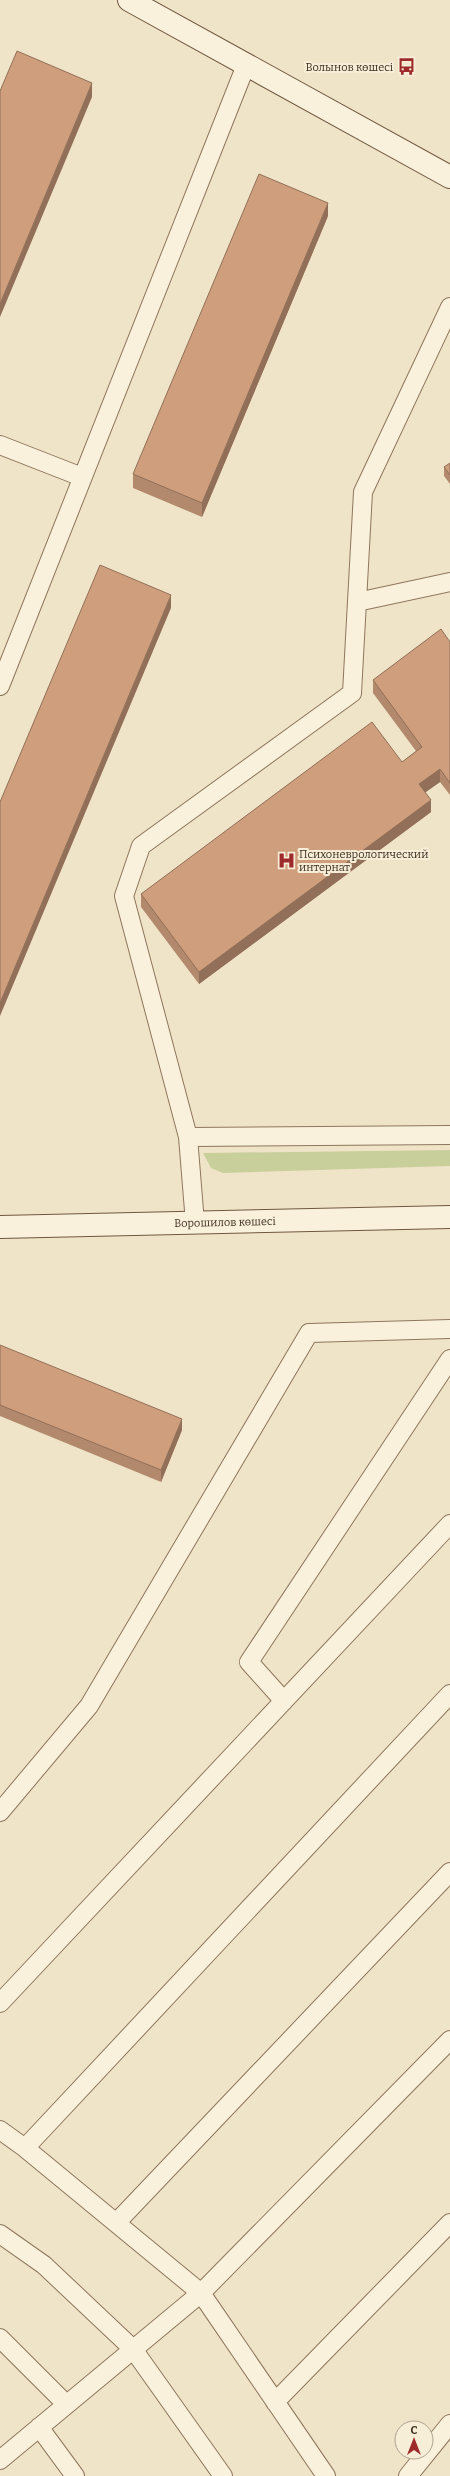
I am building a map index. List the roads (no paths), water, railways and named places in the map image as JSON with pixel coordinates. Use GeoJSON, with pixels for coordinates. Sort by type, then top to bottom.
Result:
{"type":"FeatureCollection","features":[{"type":"Feature","properties":{"kind":"street"},"geometry":{"type":"LineString","coordinates":[[129,0],[450,177]]}},
{"type":"Feature","properties":{"kind":"street","name":"Ворошилов көшесі"},"geometry":{"type":"LineString","coordinates":[[0,1227],[450,1217]]}},
{"type":"Feature","properties":{"kind":"lane"},"geometry":{"type":"LineString","coordinates":[[0,686],[246,65]]}},
{"type":"Feature","properties":{"kind":"lane"},"geometry":{"type":"LineString","coordinates":[[195,1223],[188,1137],[124,896],[141,846],[352,693],[363,492],[450,308]]}},
{"type":"Feature","properties":{"kind":"lane"},"geometry":{"type":"LineString","coordinates":[[0,445],[82,478]]}},
{"type":"Feature","properties":{"kind":"lane"},"geometry":{"type":"LineString","coordinates":[[357,602],[450,582]]}},
{"type":"Feature","properties":{"kind":"lane"},"geometry":{"type":"LineString","coordinates":[[188,1137],[450,1136]]}},
{"type":"Feature","properties":{"kind":"lane"},"geometry":{"type":"LineString","coordinates":[[0,1812],[89,1706],[309,1333],[450,1329]]}},
{"type":"Feature","properties":{"kind":"lane"},"geometry":{"type":"LineString","coordinates":[[284,1701],[249,1662],[450,1359]]}},
{"type":"Feature","properties":{"kind":"lane"},"geometry":{"type":"LineString","coordinates":[[0,2003],[450,1524]]}},
{"type":"Feature","properties":{"kind":"lane"},"geometry":{"type":"LineString","coordinates":[[25,2148],[450,1694]]}},
{"type":"Feature","properties":{"kind":"lane"},"geometry":{"type":"LineString","coordinates":[[116,2223],[450,1872]]}},
{"type":"Feature","properties":{"kind":"lane"},"geometry":{"type":"LineString","coordinates":[[0,2460],[201,2293],[450,2040]]}},
{"type":"Feature","properties":{"kind":"lane"},"geometry":{"type":"LineString","coordinates":[[0,2130],[25,2148],[201,2293],[326,2476]]}},
{"type":"Feature","properties":{"kind":"lane"},"geometry":{"type":"LineString","coordinates":[[275,2402],[450,2223]]}},
{"type":"Feature","properties":{"kind":"lane"},"geometry":{"type":"LineString","coordinates":[[0,2234],[44,2265],[133,2349],[223,2476]]}},
{"type":"Feature","properties":{"kind":"lane"},"geometry":{"type":"LineString","coordinates":[[0,2338],[66,2404]]}},
{"type":"Feature","properties":{"kind":"lane"},"geometry":{"type":"LineString","coordinates":[[408,2476],[450,2424]]}},
{"type":"Feature","properties":{"kind":"lane"},"geometry":{"type":"LineString","coordinates":[[39,2427],[75,2476]]}},
{"type":"Feature","properties":{"kind":"place","name":"Волынов көшесі"},"geometry":{"type":"Point","coordinates":[406,67]}},
{"type":"Feature","properties":{"kind":"place","name":"Психоневрологический интернат"},"geometry":{"type":"Point","coordinates":[286,860]}}]}
